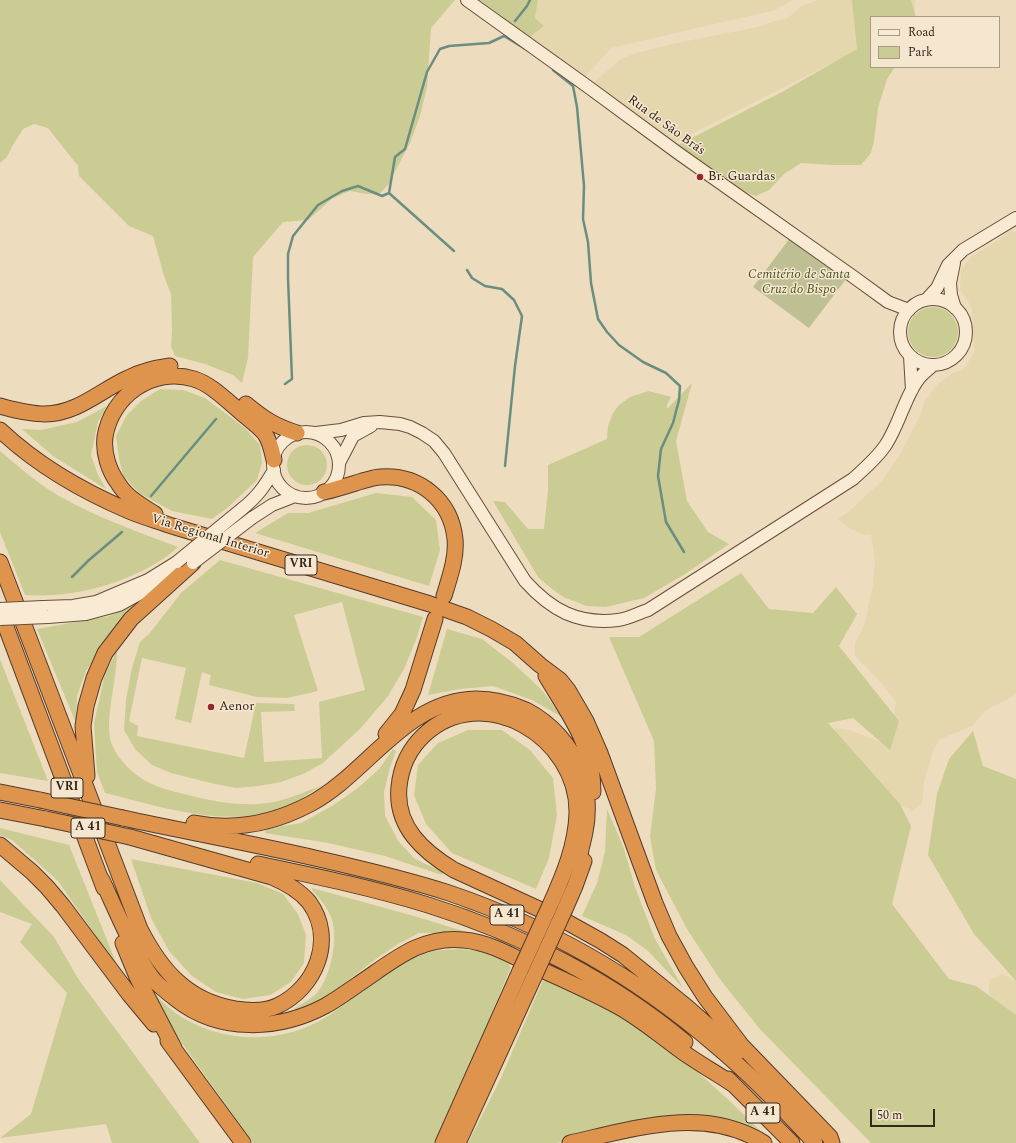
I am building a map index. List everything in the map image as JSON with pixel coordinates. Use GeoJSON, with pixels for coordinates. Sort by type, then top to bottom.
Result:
{"type":"FeatureCollection","features":[{"type":"Feature","properties":{"kind":"highway"},"geometry":{"type":"LineString","coordinates":[[0,406],[28,413],[46,414],[66,410],[83,404],[127,378],[148,370],[171,365],[194,370],[220,382],[265,420],[282,429],[297,433]]}},
{"type":"Feature","properties":{"kind":"highway"},"geometry":{"type":"LineString","coordinates":[[172,526],[129,496],[118,484],[109,466],[105,452],[105,438],[109,422],[117,405],[129,392],[145,382],[174,375],[194,379],[217,391],[265,434],[270,446],[274,465]]}},
{"type":"Feature","properties":{"kind":"highway","name":"Via Regional Interior"},"geometry":{"type":"LineString","coordinates":[[0,430],[16,445],[44,465],[91,494],[130,511],[172,526],[430,604],[491,629],[515,643],[540,665]]}},
{"type":"Feature","properties":{"kind":"highway"},"geometry":{"type":"LineString","coordinates":[[324,492],[378,477],[400,477],[426,488],[439,500],[451,520],[455,541],[452,570],[444,596]]}},
{"type":"Feature","properties":{"kind":"highway"},"geometry":{"type":"LineString","coordinates":[[0,562],[140,929],[150,949],[165,970],[177,982],[191,993],[208,1002],[225,1008],[245,1011],[262,1011],[275,1007],[288,1000],[301,990],[311,978],[318,964],[320,951],[320,926],[315,912],[308,902],[296,890],[288,884],[272,877],[130,837]]}},
{"type":"Feature","properties":{"kind":"highway"},"geometry":{"type":"LineString","coordinates":[[89,795],[83,726],[86,706],[94,678],[105,653],[131,618],[193,563]]}},
{"type":"Feature","properties":{"kind":"highway","name":"VRI"},"geometry":{"type":"LineString","coordinates":[[0,610],[102,880]]}},
{"type":"Feature","properties":{"kind":"highway"},"geometry":{"type":"LineString","coordinates":[[356,770],[402,714],[413,690],[436,619]]}},
{"type":"Feature","properties":{"kind":"highway"},"geometry":{"type":"LineString","coordinates":[[443,1143],[520,971],[581,870],[589,842],[594,798],[591,767],[586,749],[570,714],[540,665]]}},
{"type":"Feature","properties":{"kind":"highway"},"geometry":{"type":"LineString","coordinates":[[540,665],[560,680],[568,690],[586,721],[600,753],[655,903],[669,936],[689,972],[742,1046],[830,1137],[832,1143]]}},
{"type":"Feature","properties":{"kind":"highway"},"geometry":{"type":"LineString","coordinates":[[128,819],[176,819],[221,827],[239,826],[274,819],[292,813],[312,803],[332,789],[402,729],[422,715],[436,708],[462,700],[485,699],[522,708],[533,714],[546,723],[561,737],[569,748],[581,772],[587,805],[585,830],[579,857],[581,870]]}},
{"type":"Feature","properties":{"kind":"highway"},"geometry":{"type":"LineString","coordinates":[[458,1143],[534,978],[558,906],[576,829],[577,812],[575,793],[570,775],[560,758],[549,744],[535,731],[518,722],[500,716],[482,714],[464,715],[446,720],[430,729],[416,742],[406,758],[400,775],[398,788],[401,813],[408,830],[420,845],[437,860],[454,870],[565,921],[624,955],[687,1007],[759,1071],[825,1138],[826,1143]]}},
{"type":"Feature","properties":{"kind":"highway","name":"A 41"},"geometry":{"type":"LineString","coordinates":[[0,792],[389,875],[476,902],[576,948],[628,979],[696,1028],[728,1056],[763,1089],[815,1143]]}},
{"type":"Feature","properties":{"kind":"highway","name":"A 41"},"geometry":{"type":"LineString","coordinates":[[0,810],[375,890],[429,905],[491,928],[561,961],[620,996],[682,1040],[734,1085],[792,1143]]}},
{"type":"Feature","properties":{"kind":"highway"},"geometry":{"type":"LineString","coordinates":[[0,845],[27,867],[63,906],[129,994],[174,1048],[243,1143]]}},
{"type":"Feature","properties":{"kind":"highway"},"geometry":{"type":"LineString","coordinates":[[102,880],[124,946],[137,977],[174,1048]]}},
{"type":"Feature","properties":{"kind":"highway"},"geometry":{"type":"LineString","coordinates":[[102,880],[126,931],[153,978],[166,992],[180,1003],[196,1013],[214,1020],[240,1025],[261,1025],[278,1023],[297,1017],[325,1006],[411,949],[428,942],[447,939],[466,940],[492,947],[621,1008],[684,1054],[734,1085]]}},
{"type":"Feature","properties":{"kind":"highway"},"geometry":{"type":"LineString","coordinates":[[570,1143],[645,1126],[686,1122],[730,1128],[748,1134],[764,1143]]}},
{"type":"Feature","properties":{"kind":"main road","name":"Rua de São Brás"},"geometry":{"type":"LineString","coordinates":[[467,0],[678,153],[888,302],[909,310]]}},
{"type":"Feature","properties":{"kind":"main road"},"geometry":{"type":"LineString","coordinates":[[900,327],[903,318],[909,310],[926,300],[937,288],[948,265],[963,250],[1016,218]]}},
{"type":"Feature","properties":{"kind":"main road"},"geometry":{"type":"LineString","coordinates":[[910,356],[925,364],[942,364],[955,357],[963,346],[966,336],[965,326],[962,316],[956,308],[951,295],[950,283],[954,260]]}},
{"type":"Feature","properties":{"kind":"main road"},"geometry":{"type":"LineString","coordinates":[[926,300],[942,301],[956,308]]}},
{"type":"Feature","properties":{"kind":"main road","name":"Rua de São Brás"},"geometry":{"type":"LineString","coordinates":[[888,302],[894,311],[900,327],[900,337],[910,356]]}},
{"type":"Feature","properties":{"kind":"main road"},"geometry":{"type":"LineString","coordinates":[[910,356],[912,390]]}},
{"type":"Feature","properties":{"kind":"main road"},"geometry":{"type":"LineString","coordinates":[[0,619],[96,602],[148,580],[177,562],[254,499],[265,486],[274,465],[278,448],[286,439],[297,433],[316,433],[342,430],[364,423],[380,422],[410,427],[434,441],[444,453],[525,581],[539,596],[562,612],[590,621],[619,620],[648,610],[853,479],[870,464],[885,446],[912,390],[921,376],[933,365]]}},
{"type":"Feature","properties":{"kind":"main road"},"geometry":{"type":"LineString","coordinates":[[339,463],[353,436],[380,422]]}},
{"type":"Feature","properties":{"kind":"main road"},"geometry":{"type":"LineString","coordinates":[[274,465],[276,478],[281,486],[295,496],[315,496],[324,492],[333,485],[338,474],[339,463],[337,453],[332,444],[325,437],[316,433]]}},
{"type":"Feature","properties":{"kind":"main road"},"geometry":{"type":"LineString","coordinates":[[0,610],[86,614],[119,605],[193,563],[252,518],[272,505],[295,496]]}},
{"type":"Feature","properties":{"kind":"shaded area"},"geometry":{"type":"Polygon","coordinates":[[[538,0],[792,0],[775,10],[611,48],[585,77],[530,37],[544,26],[535,18],[538,0]]]}},
{"type":"Feature","properties":{"kind":"shaded area"},"geometry":{"type":"Polygon","coordinates":[[[818,0],[916,0],[913,16],[870,16],[870,44],[676,142],[593,83],[621,59],[636,53],[758,27],[771,22],[787,19],[800,7],[818,0]]]}},
{"type":"Feature","properties":{"kind":"shaded area"},"geometry":{"type":"Polygon","coordinates":[[[1011,230],[1016,233],[1016,694],[985,711],[972,726],[940,739],[933,750],[924,783],[922,803],[912,811],[895,802],[826,741],[836,728],[849,730],[880,742],[891,736],[896,702],[884,686],[855,655],[855,643],[865,623],[873,585],[875,560],[871,534],[864,535],[851,529],[838,519],[846,514],[883,480],[901,453],[921,414],[924,402],[938,384],[953,373],[963,370],[974,353],[972,308],[960,289],[961,270],[972,256],[996,242],[1011,230]]]}},
{"type":"Feature","properties":{"kind":"shaded area"},"geometry":{"type":"Polygon","coordinates":[[[1002,974],[1016,981],[1016,1034],[989,993],[989,980],[1002,974]]]}},
{"type":"Feature","properties":{"kind":"green space"},"geometry":{"type":"Polygon","coordinates":[[[0,0],[455,0],[431,28],[427,87],[420,116],[410,143],[388,185],[380,193],[367,194],[350,191],[333,198],[308,220],[283,222],[253,257],[248,358],[242,383],[233,375],[205,364],[175,356],[171,346],[171,294],[164,276],[153,236],[129,226],[79,176],[78,166],[48,128],[34,124],[23,129],[7,157],[0,163],[0,0]]]}},
{"type":"Feature","properties":{"kind":"green space"},"geometry":{"type":"Polygon","coordinates":[[[480,0],[538,0],[535,18],[544,26],[530,37],[480,0]]]}},
{"type":"Feature","properties":{"kind":"green space"},"geometry":{"type":"Polygon","coordinates":[[[852,0],[911,0],[916,16],[870,16],[870,68],[894,68],[887,79],[878,108],[871,153],[861,165],[801,163],[784,174],[769,190],[756,196],[741,191],[678,145],[782,92],[857,49],[852,0]]]}},
{"type":"Feature","properties":{"kind":"green space","name":"Cemitério de Santa Cruz do Bispo"},"geometry":{"type":"Polygon","coordinates":[[[790,238],[846,279],[809,328],[753,287],[790,238]]]}},
{"type":"Feature","properties":{"kind":"green space"},"geometry":{"type":"Polygon","coordinates":[[[933,307],[942,309],[953,318],[958,332],[956,341],[947,352],[933,357],[924,355],[913,346],[908,332],[910,323],[919,312],[933,307]]]}},
{"type":"Feature","properties":{"kind":"green space"},"geometry":{"type":"Polygon","coordinates":[[[692,383],[676,441],[687,501],[708,532],[729,544],[685,574],[644,598],[606,607],[586,606],[565,598],[538,577],[493,501],[505,502],[528,529],[544,529],[548,490],[548,465],[607,439],[608,426],[613,413],[619,405],[630,397],[649,391],[671,397],[667,405],[667,409],[692,383]]]}},
{"type":"Feature","properties":{"kind":"green space"},"geometry":{"type":"Polygon","coordinates":[[[160,389],[183,390],[205,398],[245,428],[260,445],[262,462],[257,480],[227,508],[212,519],[172,511],[139,493],[123,475],[116,436],[127,415],[141,401],[160,389]]]}},
{"type":"Feature","properties":{"kind":"green space"},"geometry":{"type":"Polygon","coordinates":[[[107,406],[98,422],[91,455],[98,475],[106,489],[53,456],[22,429],[41,430],[77,422],[107,406]]]}},
{"type":"Feature","properties":{"kind":"green space"},"geometry":{"type":"Polygon","coordinates":[[[311,445],[318,448],[324,454],[327,465],[326,473],[318,482],[311,485],[303,485],[296,482],[288,473],[287,461],[290,454],[299,446],[311,445]]]}},
{"type":"Feature","properties":{"kind":"green space"},"geometry":{"type":"Polygon","coordinates":[[[0,451],[43,486],[73,504],[117,524],[178,547],[163,559],[127,578],[111,584],[77,592],[25,595],[0,532],[0,451]]]}},
{"type":"Feature","properties":{"kind":"green space"},"geometry":{"type":"Polygon","coordinates":[[[376,493],[412,497],[436,520],[440,550],[429,586],[255,533],[288,513],[308,513],[376,493]]]}},
{"type":"Feature","properties":{"kind":"green space"},"geometry":{"type":"Polygon","coordinates":[[[220,560],[423,617],[417,637],[404,669],[388,696],[360,729],[323,763],[303,774],[281,782],[236,788],[171,773],[152,765],[135,749],[124,730],[126,700],[132,668],[140,642],[149,634],[181,593],[220,560]],[[342,602],[294,615],[318,691],[287,698],[257,697],[209,685],[211,675],[202,672],[191,723],[175,719],[186,668],[142,658],[129,721],[138,726],[137,736],[244,758],[256,703],[294,704],[295,711],[261,712],[264,762],[322,758],[319,702],[365,690],[342,602]]]}},
{"type":"Feature","properties":{"kind":"green space"},"geometry":{"type":"Polygon","coordinates":[[[741,573],[769,609],[813,613],[836,587],[857,614],[839,646],[899,721],[890,750],[853,718],[828,723],[900,804],[911,826],[892,904],[949,979],[976,986],[1016,1015],[1016,1143],[871,1143],[759,1028],[719,978],[687,929],[656,870],[650,837],[656,789],[654,741],[609,637],[639,637],[741,573]]]}},
{"type":"Feature","properties":{"kind":"green space"},"geometry":{"type":"Polygon","coordinates":[[[139,602],[113,629],[86,671],[77,696],[76,723],[37,629],[109,616],[139,602]]]}},
{"type":"Feature","properties":{"kind":"green space"},"geometry":{"type":"Polygon","coordinates":[[[447,629],[482,639],[513,663],[541,689],[562,717],[532,700],[493,686],[460,689],[428,695],[447,629]]]}},
{"type":"Feature","properties":{"kind":"green space"},"geometry":{"type":"Polygon","coordinates":[[[117,651],[109,722],[110,740],[122,761],[139,777],[159,787],[179,793],[236,804],[257,804],[282,800],[323,785],[286,807],[264,814],[242,816],[219,816],[172,810],[105,793],[97,772],[94,723],[105,674],[117,651]]]}},
{"type":"Feature","properties":{"kind":"green space"},"geometry":{"type":"Polygon","coordinates":[[[0,659],[48,781],[0,773],[0,659]]]}},
{"type":"Feature","properties":{"kind":"green space"},"geometry":{"type":"Polygon","coordinates":[[[468,730],[502,730],[530,750],[553,778],[557,815],[549,858],[536,889],[452,853],[426,824],[414,795],[418,765],[438,743],[468,730]]]}},
{"type":"Feature","properties":{"kind":"green space"},"geometry":{"type":"Polygon","coordinates":[[[973,731],[983,766],[1016,779],[1016,981],[974,934],[928,855],[937,794],[949,759],[973,731]]]}},
{"type":"Feature","properties":{"kind":"green space"},"geometry":{"type":"Polygon","coordinates":[[[393,749],[396,751],[390,767],[384,792],[385,816],[399,842],[415,859],[443,872],[442,875],[385,856],[328,843],[265,833],[266,829],[301,823],[332,806],[358,788],[379,769],[393,749]]]}},
{"type":"Feature","properties":{"kind":"green space"},"geometry":{"type":"Polygon","coordinates":[[[607,809],[623,846],[635,887],[655,939],[683,988],[648,951],[626,935],[582,916],[597,883],[605,852],[607,809]]]}},
{"type":"Feature","properties":{"kind":"green space"},"geometry":{"type":"Polygon","coordinates":[[[0,828],[69,845],[119,970],[117,971],[99,940],[58,881],[12,840],[0,835],[0,828]]]}},
{"type":"Feature","properties":{"kind":"green space"},"geometry":{"type":"Polygon","coordinates":[[[131,859],[257,883],[283,894],[298,914],[306,935],[304,963],[291,982],[270,995],[243,999],[216,992],[192,976],[169,951],[151,918],[131,859]]]}},
{"type":"Feature","properties":{"kind":"green space"},"geometry":{"type":"Polygon","coordinates":[[[0,880],[54,937],[79,980],[200,1143],[112,1143],[106,1124],[0,1138],[31,1114],[67,993],[20,942],[32,924],[0,912],[0,880]]]}},
{"type":"Feature","properties":{"kind":"green space"},"geometry":{"type":"Polygon","coordinates":[[[312,888],[473,934],[472,936],[444,933],[419,933],[398,944],[338,988],[314,1003],[296,1011],[294,1009],[315,995],[322,986],[330,967],[334,946],[331,917],[312,888]]]}},
{"type":"Feature","properties":{"kind":"green space"},"geometry":{"type":"Polygon","coordinates":[[[460,949],[480,951],[511,962],[509,966],[511,967],[483,1034],[434,1143],[253,1143],[167,1022],[148,986],[163,1003],[192,1023],[210,1030],[230,1035],[250,1037],[270,1036],[290,1033],[310,1026],[340,1008],[400,965],[413,959],[435,951],[460,949]]]}},
{"type":"Feature","properties":{"kind":"green space"},"geometry":{"type":"Polygon","coordinates":[[[544,978],[612,1013],[667,1047],[712,1084],[767,1138],[642,1123],[556,1143],[468,1143],[500,1080],[544,978]]]}},
{"type":"Feature","properties":{"kind":"waterway"},"geometry":{"type":"LineString","coordinates":[[515,21],[530,0]]}},
{"type":"Feature","properties":{"kind":"waterway"},"geometry":{"type":"LineString","coordinates":[[454,251],[389,193],[395,157],[405,149],[427,72],[440,49],[449,46],[489,43],[504,36],[527,50]]}},
{"type":"Feature","properties":{"kind":"waterway"},"geometry":{"type":"LineString","coordinates":[[553,70],[573,86],[577,107],[584,186],[583,219],[588,242],[591,283],[598,319],[619,345],[643,362],[666,373],[680,386],[679,400],[673,423],[661,449],[658,476],[666,522],[684,552]]}},
{"type":"Feature","properties":{"kind":"waterway"},"geometry":{"type":"LineString","coordinates":[[285,384],[292,379],[288,254],[293,236],[318,205],[342,191],[358,186],[382,196],[389,193]]}},
{"type":"Feature","properties":{"kind":"waterway"},"geometry":{"type":"LineString","coordinates":[[467,270],[472,278],[485,286],[502,289],[514,300],[522,316],[515,366],[505,466]]}},
{"type":"Feature","properties":{"kind":"waterway"},"geometry":{"type":"LineString","coordinates":[[151,496],[216,419]]}},
{"type":"Feature","properties":{"kind":"waterway"},"geometry":{"type":"LineString","coordinates":[[72,577],[89,560],[122,532]]}},
{"type":"Feature","properties":{"kind":"place","name":"Br. Guardas"},"geometry":{"type":"Point","coordinates":[700,177]}},
{"type":"Feature","properties":{"kind":"place","name":"Aenor"},"geometry":{"type":"Point","coordinates":[211,707]}}]}
